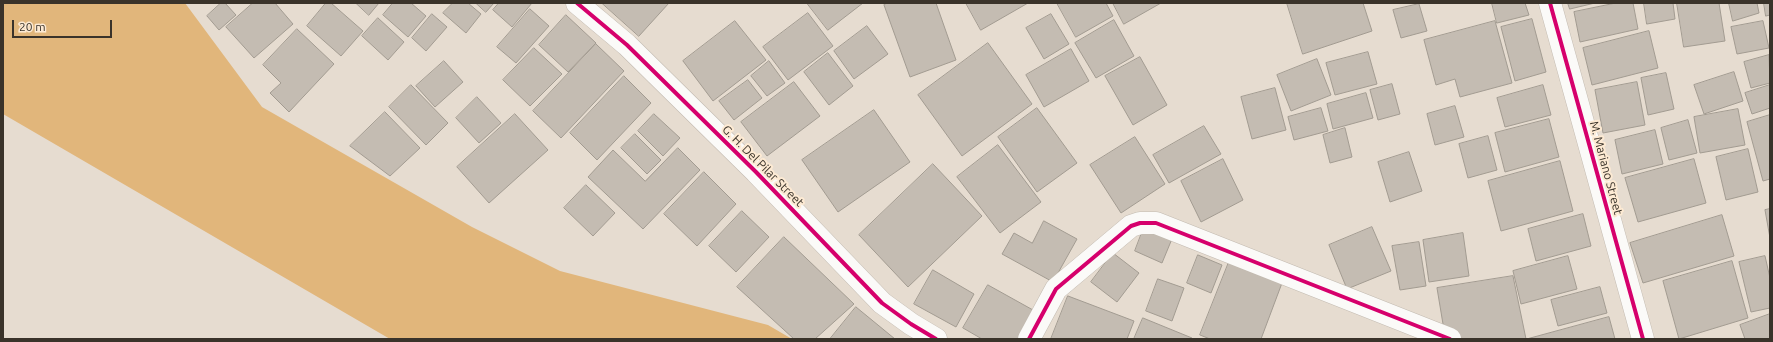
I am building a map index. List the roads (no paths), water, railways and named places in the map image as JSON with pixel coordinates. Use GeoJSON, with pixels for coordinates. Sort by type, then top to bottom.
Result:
{"type":"FeatureCollection","features":[{"type":"Feature","properties":{"kind":"street","name":"G. H. Del Pilar Street"},"geometry":{"type":"LineString","coordinates":[[577,3],[627,45],[756,172],[882,303],[910,324],[936,339]]}},
{"type":"Feature","properties":{"kind":"street","name":"M. Mariano Street"},"geometry":{"type":"LineString","coordinates":[[1550,3],[1642,339]]}},
{"type":"Feature","properties":{"kind":"street"},"geometry":{"type":"LineString","coordinates":[[1029,339],[1056,289],[1123,232],[1136,224],[1148,222],[1156,223],[1450,339]]}}]}
